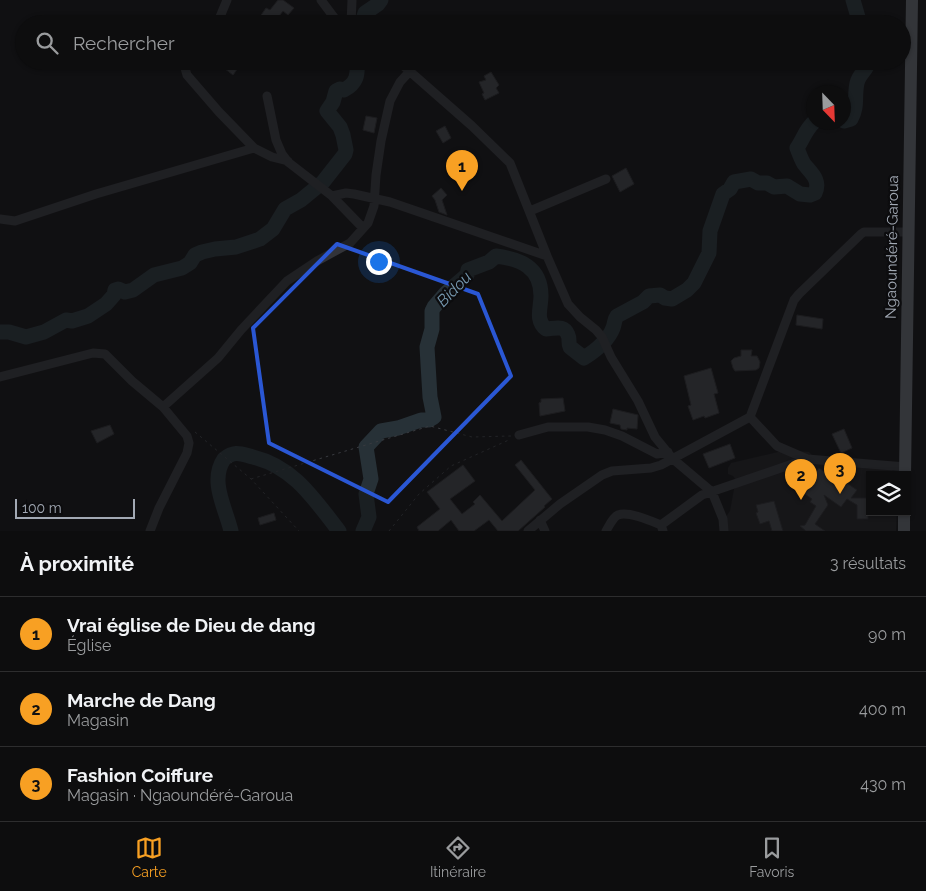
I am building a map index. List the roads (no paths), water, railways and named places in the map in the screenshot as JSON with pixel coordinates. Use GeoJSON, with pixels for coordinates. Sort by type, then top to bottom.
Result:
{"type":"FeatureCollection","features":[{"type":"Feature","properties":{"kind":"highway","name":"Ngaoundéré-Garoua"},"geometry":{"type":"LineString","coordinates":[[906,471],[912,0]]}},
{"type":"Feature","properties":{"kind":"highway"},"geometry":{"type":"LineString","coordinates":[[904,516],[904,531]]}},
{"type":"Feature","properties":{"kind":"street"},"geometry":{"type":"LineString","coordinates":[[221,15],[227,0]]}},
{"type":"Feature","properties":{"kind":"street"},"geometry":{"type":"LineString","coordinates":[[322,0],[333,15]]}},
{"type":"Feature","properties":{"kind":"street"},"geometry":{"type":"LineString","coordinates":[[351,15],[352,0]]}},
{"type":"Feature","properties":{"kind":"street"},"geometry":{"type":"LineString","coordinates":[[186,70],[187,75],[219,112],[254,148],[288,162]]}},
{"type":"Feature","properties":{"kind":"street"},"geometry":{"type":"LineString","coordinates":[[163,407],[218,358],[241,330],[287,281],[317,261],[350,243],[368,223],[373,213],[376,198],[376,174],[390,101],[400,82],[410,71],[509,162],[546,256],[568,304],[602,337],[611,357],[638,401],[655,437],[671,455],[712,492],[723,519],[724,531]]}},
{"type":"Feature","properties":{"kind":"street"},"geometry":{"type":"LineString","coordinates":[[267,96],[276,140],[282,154],[288,162],[332,196],[363,228]]}},
{"type":"Feature","properties":{"kind":"street"},"geometry":{"type":"LineString","coordinates":[[0,218],[15,221],[96,194],[254,148]]}},
{"type":"Feature","properties":{"kind":"street"},"geometry":{"type":"LineString","coordinates":[[530,212],[606,179]]}},
{"type":"Feature","properties":{"kind":"street"},"geometry":{"type":"LineString","coordinates":[[332,196],[346,193],[376,198],[546,256]]}},
{"type":"Feature","properties":{"kind":"street"},"geometry":{"type":"LineString","coordinates":[[528,531],[540,520],[602,475],[612,471],[651,468],[671,455],[750,417],[794,300],[799,294],[864,232],[908,232]]}},
{"type":"Feature","properties":{"kind":"street"},"geometry":{"type":"LineString","coordinates":[[0,377],[93,352],[105,354],[132,381],[163,407],[187,436],[189,443],[187,453],[159,508],[150,531]]}},
{"type":"Feature","properties":{"kind":"street"},"geometry":{"type":"LineString","coordinates":[[750,417],[777,446],[807,459],[906,471]]}},
{"type":"Feature","properties":{"kind":"street"},"geometry":{"type":"LineString","coordinates":[[519,435],[548,427],[605,430],[622,436],[657,454],[671,455]]}},
{"type":"Feature","properties":{"kind":"street"},"geometry":{"type":"LineString","coordinates":[[606,531],[614,518],[621,514],[644,518],[662,528],[697,498],[807,459]]}},
{"type":"Feature","properties":{"kind":"street"},"geometry":{"type":"LineString","coordinates":[[540,520],[545,531]]}},
{"type":"Feature","properties":{"kind":"waterway"},"geometry":{"type":"LineString","coordinates":[[364,15],[381,0]]}},
{"type":"Feature","properties":{"kind":"waterway","name":"Bidou"},"geometry":{"type":"LineString","coordinates":[[853,0],[857,15]]}},
{"type":"Feature","properties":{"kind":"waterway"},"geometry":{"type":"LineString","coordinates":[[0,332],[9,332],[26,337],[44,332],[66,320],[72,321],[88,316],[106,304],[114,295],[115,290],[118,289],[125,292],[133,290],[154,275],[182,268],[190,263],[195,255],[215,249],[236,247],[260,239],[273,229],[285,209],[301,200],[323,182],[345,154],[346,150],[340,127],[327,111],[333,102],[336,91],[344,90],[352,84],[357,70]]}},
{"type":"Feature","properties":{"kind":"waterway","name":"Bidou"},"geometry":{"type":"LineString","coordinates":[[851,119],[855,106],[857,83],[865,70]]}},
{"type":"Feature","properties":{"kind":"waterway","name":"Bidou"},"geometry":{"type":"LineString","coordinates":[[363,531],[369,517],[366,494],[371,479],[366,447],[381,431],[398,428],[421,420],[429,420],[434,417],[430,397],[427,347],[432,329],[432,311],[446,293],[467,275],[468,270],[489,262],[496,256],[513,259],[528,266],[533,271],[540,286],[539,314],[541,322],[546,329],[564,329],[569,336],[570,347],[584,358],[605,341],[613,328],[617,316],[643,302],[649,296],[660,295],[672,299],[687,290],[694,283],[709,253],[710,231],[723,194],[730,189],[734,182],[751,179],[774,187],[787,186],[800,194],[810,195],[815,193],[817,188],[816,180],[804,164],[797,148],[808,130]]}},
{"type":"Feature","properties":{"kind":"waterway","name":"Bidou"},"geometry":{"type":"LineString","coordinates":[[231,531],[218,486],[220,468],[224,459],[231,454],[253,457],[267,462],[292,476],[312,496],[339,531]]}},
{"type":"Feature","properties":{"kind":"place","name":"Vrai église de Dieu de dang"},"geometry":{"type":"Point","coordinates":[462,191]}},
{"type":"Feature","properties":{"kind":"place","name":"Fashion Coiffure"},"geometry":{"type":"Point","coordinates":[840,494]}},
{"type":"Feature","properties":{"kind":"place","name":"Marche de Dang"},"geometry":{"type":"Point","coordinates":[801,500]}}]}
